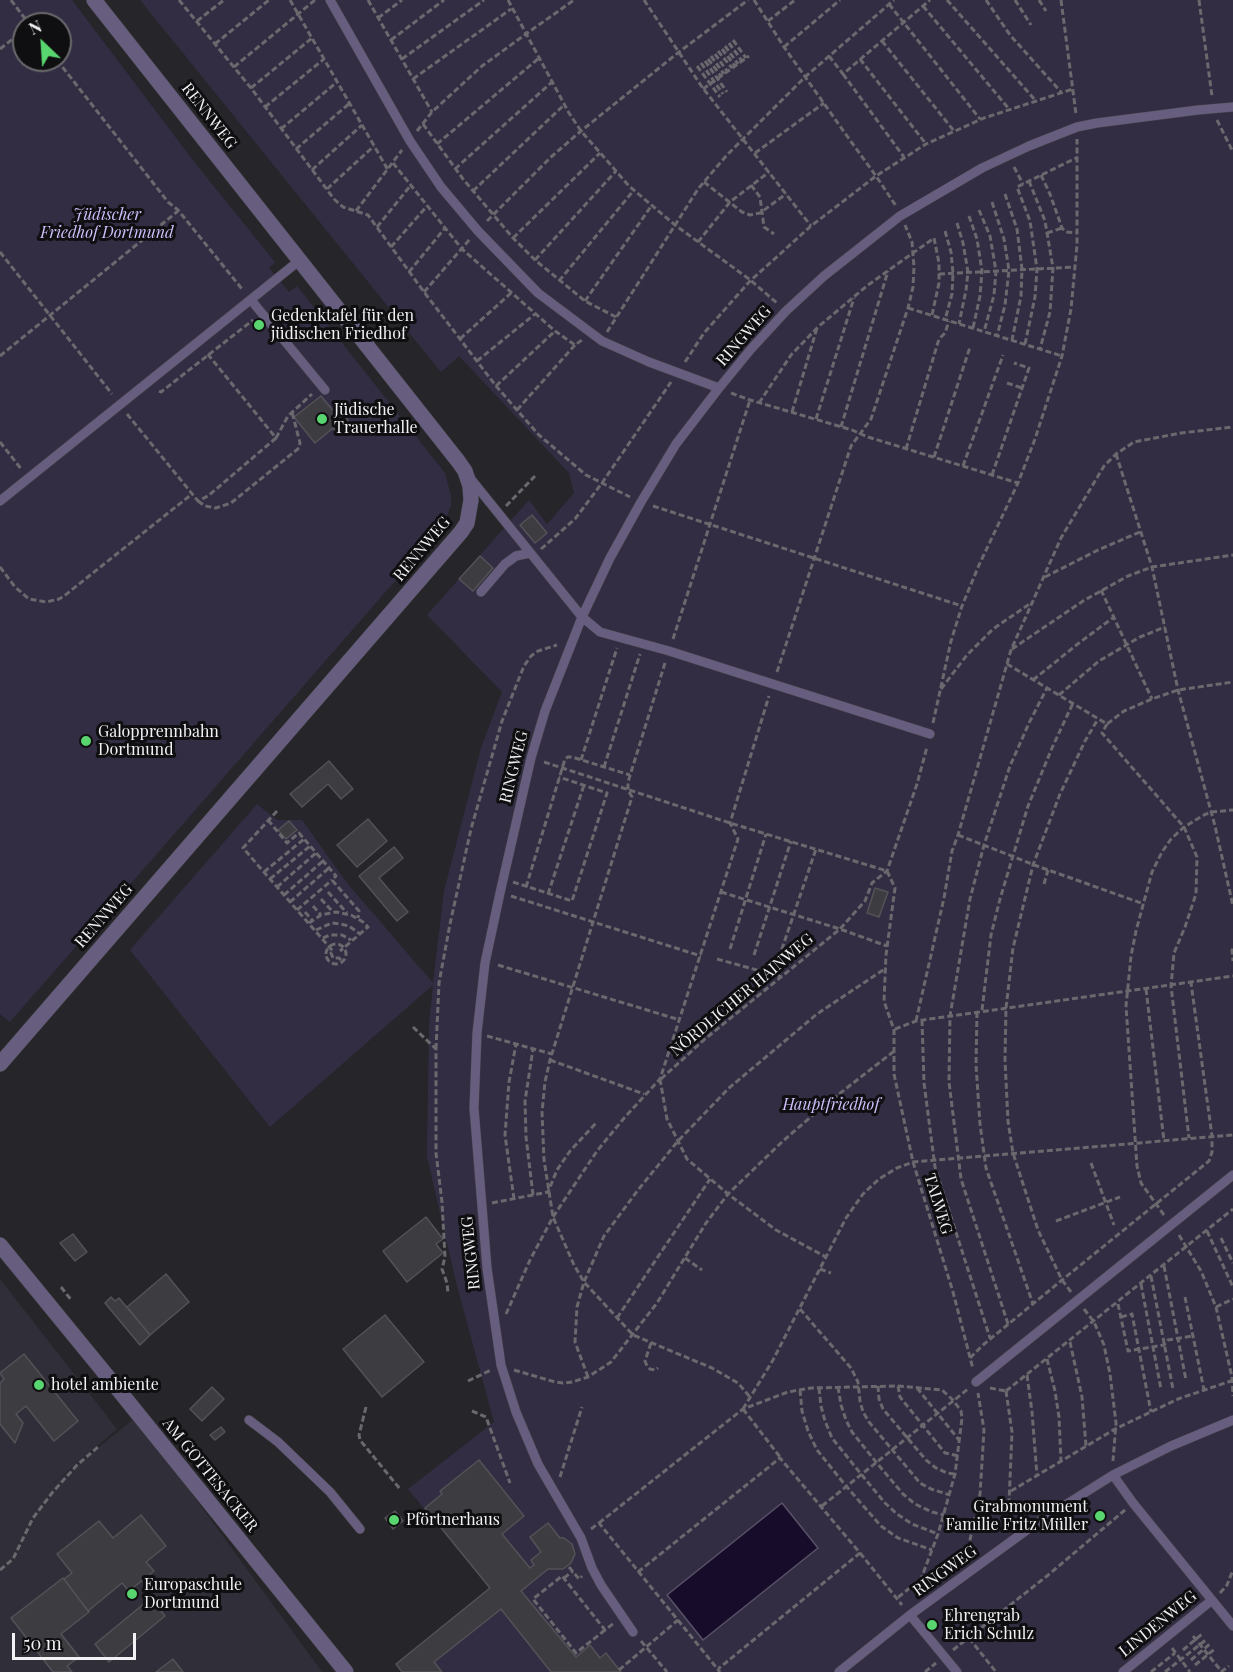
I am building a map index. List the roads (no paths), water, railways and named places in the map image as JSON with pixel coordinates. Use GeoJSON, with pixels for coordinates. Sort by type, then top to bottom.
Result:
{"type":"FeatureCollection","features":[{"type":"Feature","properties":{"kind":"street","name":"RENNWEG"},"geometry":{"type":"LineString","coordinates":[[0,1064],[461,532],[467,523],[471,500],[470,486],[465,471],[94,0]]}},
{"type":"Feature","properties":{"kind":"street","name":"AM GOTTESACKER"},"geometry":{"type":"LineString","coordinates":[[0,1245],[346,1672]]}},
{"type":"Feature","properties":{"kind":"lane"},"geometry":{"type":"LineString","coordinates":[[330,0],[410,141],[441,187],[478,231],[538,292],[602,341],[719,388]]}},
{"type":"Feature","properties":{"kind":"lane","name":"RINGWEG"},"geometry":{"type":"LineString","coordinates":[[633,1632],[601,1585],[581,1538],[538,1464],[516,1412],[501,1365],[487,1269],[474,1108],[477,1033],[485,961],[531,758],[545,711],[582,617],[610,558],[676,444],[751,349],[786,311],[832,270],[900,216],[982,168],[1077,127],[1233,107]]}},
{"type":"Feature","properties":{"kind":"lane"},"geometry":{"type":"LineString","coordinates":[[0,501],[300,260]]}},
{"type":"Feature","properties":{"kind":"lane"},"geometry":{"type":"LineString","coordinates":[[251,300],[322,388]]}},
{"type":"Feature","properties":{"kind":"lane"},"geometry":{"type":"LineString","coordinates":[[465,471],[582,617],[600,632],[669,651],[930,734]]}},
{"type":"Feature","properties":{"kind":"lane"},"geometry":{"type":"LineString","coordinates":[[481,592],[505,564],[516,556],[531,554]]}},
{"type":"Feature","properties":{"kind":"lane"},"geometry":{"type":"LineString","coordinates":[[976,1382],[1233,1174]]}},
{"type":"Feature","properties":{"kind":"lane"},"geometry":{"type":"LineString","coordinates":[[249,1420],[278,1442],[330,1492],[360,1529]]}},
{"type":"Feature","properties":{"kind":"lane","name":"RINGWEG"},"geometry":{"type":"LineString","coordinates":[[839,1672],[910,1616],[1035,1524],[1113,1475],[1171,1446],[1233,1420]]}},
{"type":"Feature","properties":{"kind":"lane"},"geometry":{"type":"LineString","coordinates":[[1113,1475],[1233,1626]]}},
{"type":"Feature","properties":{"kind":"lane","name":"LINDENWEG"},"geometry":{"type":"LineString","coordinates":[[1123,1672],[1212,1600]]}},
{"type":"Feature","properties":{"kind":"lane"},"geometry":{"type":"LineString","coordinates":[[910,1616],[957,1672]]}},
{"type":"Feature","properties":{"kind":"place","name":"Gedenktafel für den jüdischen Friedhof"},"geometry":{"type":"Point","coordinates":[259,325]}},
{"type":"Feature","properties":{"kind":"place","name":"Jüdische Trauerhalle"},"geometry":{"type":"Point","coordinates":[322,419]}},
{"type":"Feature","properties":{"kind":"place","name":"Galopprennbahn Dortmund"},"geometry":{"type":"Point","coordinates":[86,741]}},
{"type":"Feature","properties":{"kind":"place","name":"hotel ambiente"},"geometry":{"type":"Point","coordinates":[39,1385]}},
{"type":"Feature","properties":{"kind":"place","name":"Grabmonument Familie Fritz Müller"},"geometry":{"type":"Point","coordinates":[1100,1516]}},
{"type":"Feature","properties":{"kind":"place","name":"Pförtnerhaus"},"geometry":{"type":"Point","coordinates":[394,1520]}},
{"type":"Feature","properties":{"kind":"place","name":"Europaschule Dortmund"},"geometry":{"type":"Point","coordinates":[132,1594]}},
{"type":"Feature","properties":{"kind":"place","name":"Ehrengrab Erich Schulz"},"geometry":{"type":"Point","coordinates":[932,1625]}},
{"type":"Feature","properties":{"kind":"park label","name":"Jüdischer Friedhof Dortmund"},"geometry":{"type":"Point","coordinates":[107,224]}},
{"type":"Feature","properties":{"kind":"park label","name":"Hauptfriedhof"},"geometry":{"type":"Point","coordinates":[831,1105]}}]}
